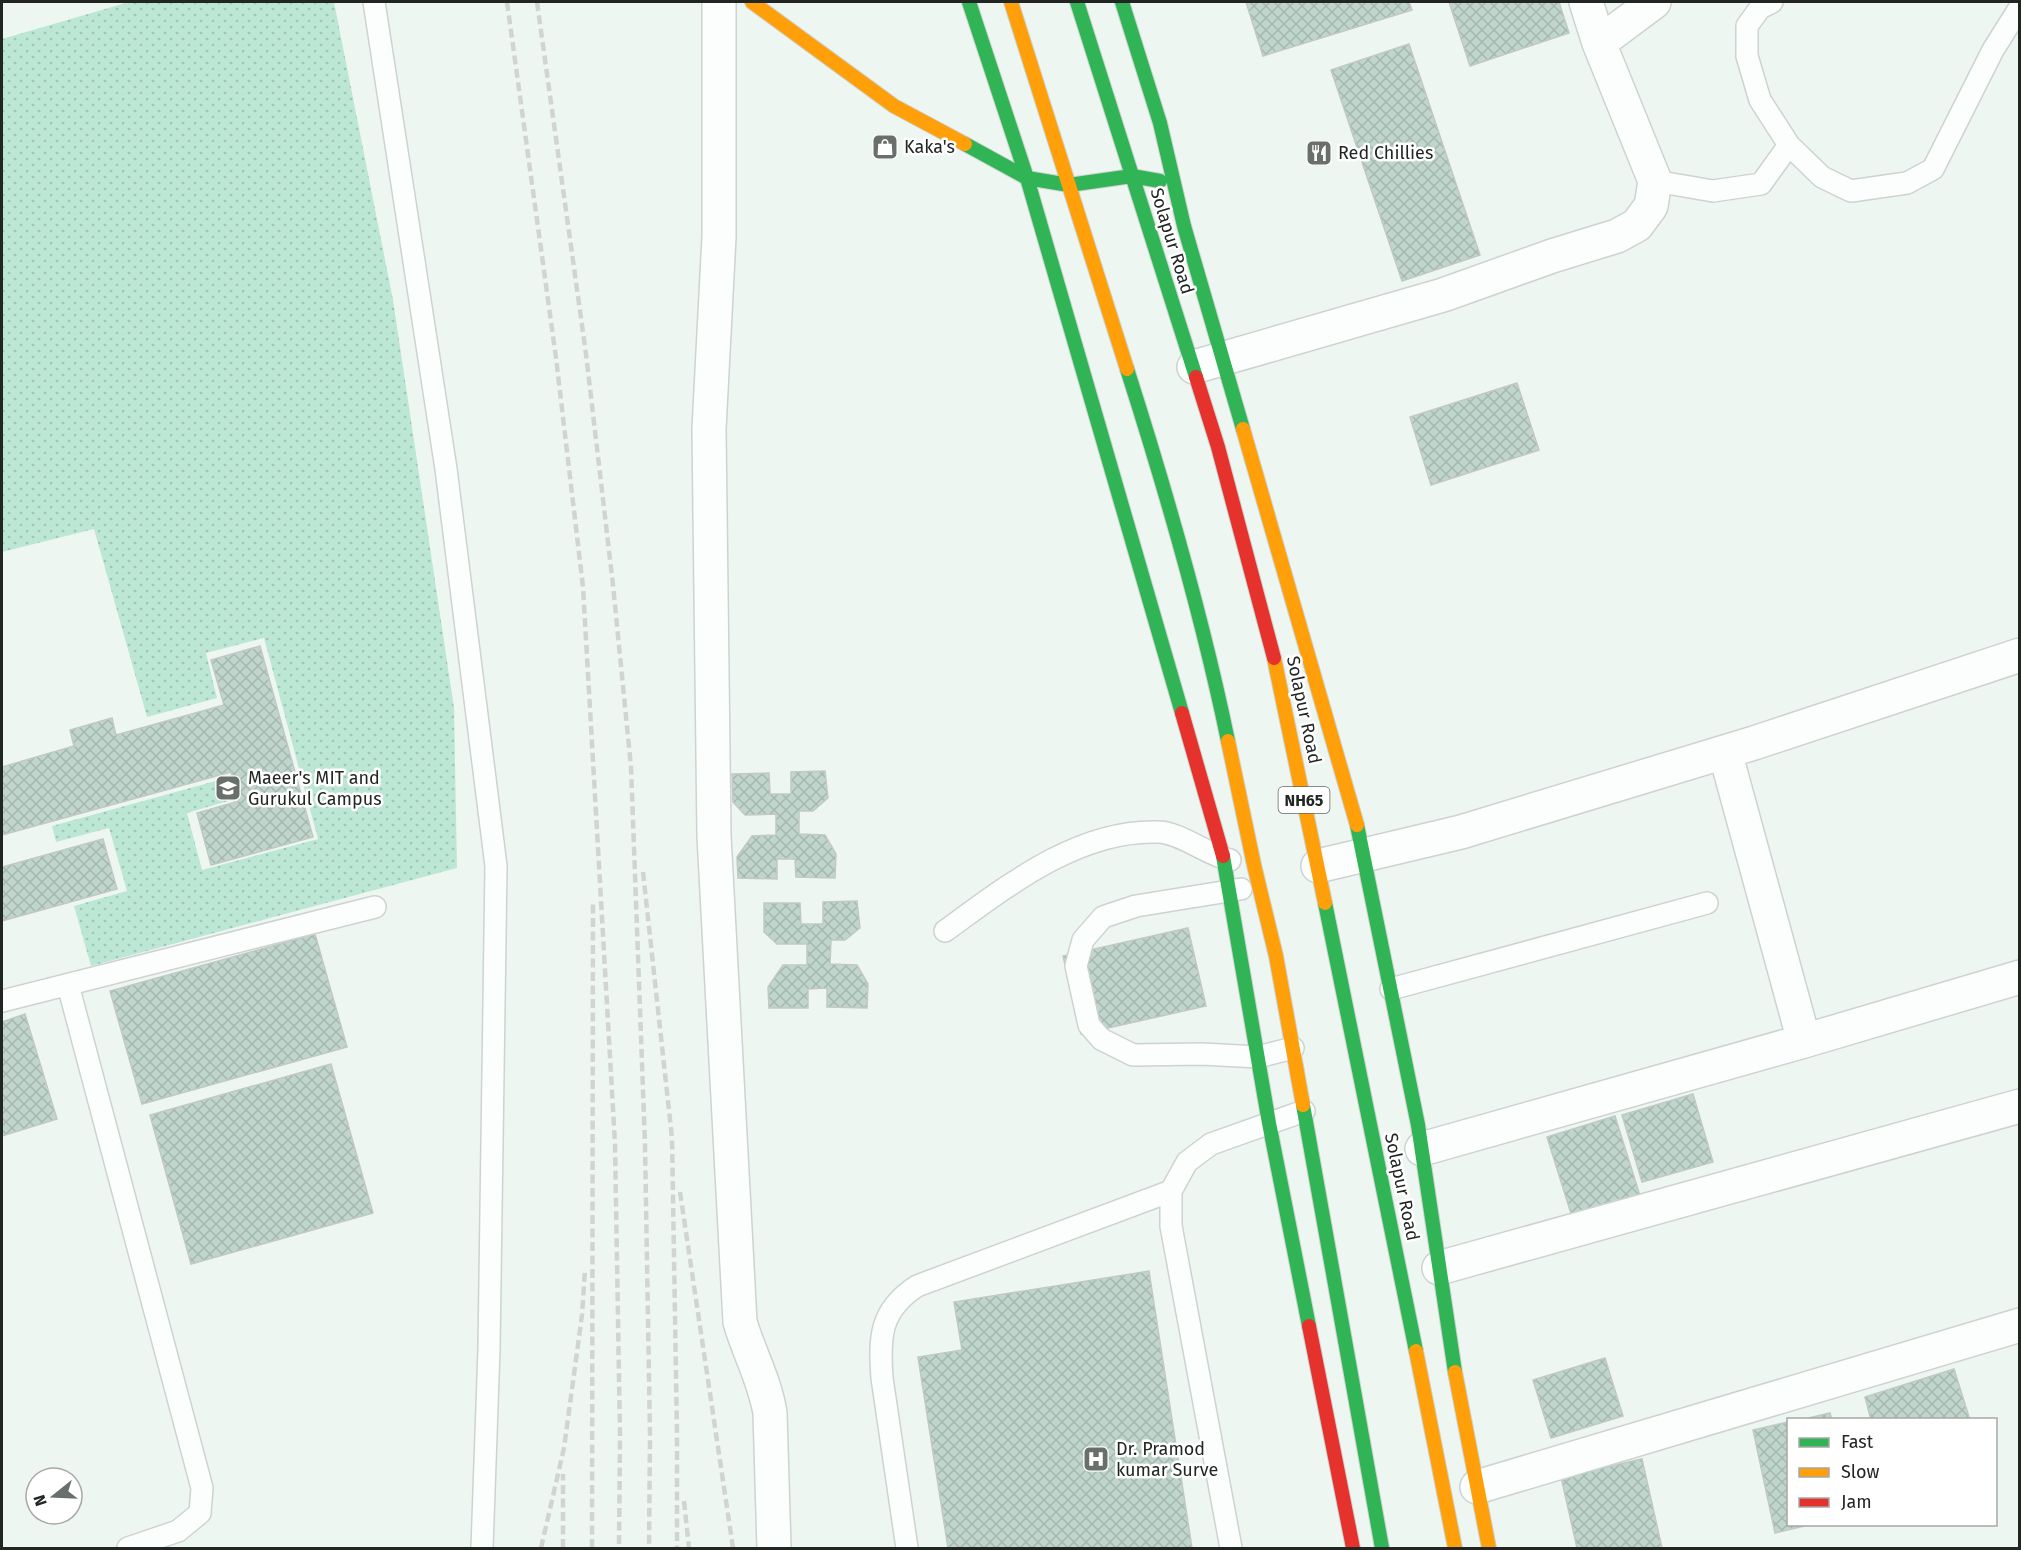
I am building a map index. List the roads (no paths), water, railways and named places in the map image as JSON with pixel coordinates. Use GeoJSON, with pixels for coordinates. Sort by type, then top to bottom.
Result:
{"type":"FeatureCollection","features":[{"type":"Feature","properties":{"kind":"main road"},"geometry":{"type":"LineString","coordinates":[[752,2],[894,106],[1027,178],[1069,185],[1132,176],[1174,184]]}},
{"type":"Feature","properties":{"kind":"main road"},"geometry":{"type":"LineString","coordinates":[[969,2],[1027,178],[1224,859],[1269,1123],[1353,1548]]}},
{"type":"Feature","properties":{"kind":"main road"},"geometry":{"type":"LineString","coordinates":[[1011,2],[1160,476],[1216,684],[1254,865],[1276,956],[1382,1548]]}},
{"type":"Feature","properties":{"kind":"main road","name":"Solapur Road"},"geometry":{"type":"LineString","coordinates":[[1077,2],[1132,176],[1207,363],[1218,447],[1277,669],[1440,1464],[1455,1548]]}},
{"type":"Feature","properties":{"kind":"main road"},"geometry":{"type":"LineString","coordinates":[[1122,2],[1160,123],[1174,184],[1207,363],[1355,814],[1422,1149],[1453,1360],[1489,1548]]}},
{"type":"Feature","properties":{"kind":"street"},"geometry":{"type":"LineString","coordinates":[[718,2],[719,237],[709,429],[714,836],[740,1322],[747,1346],[767,1394],[770,1413],[774,1548]]}},
{"type":"Feature","properties":{"kind":"street"},"geometry":{"type":"LineString","coordinates":[[1207,363],[1443,295],[1552,256],[1617,236],[1637,225],[1651,206],[1654,181],[1599,43],[1586,2]]}},
{"type":"Feature","properties":{"kind":"street"},"geometry":{"type":"LineString","coordinates":[[1599,43],[1654,2]]}},
{"type":"Feature","properties":{"kind":"street"},"geometry":{"type":"LineString","coordinates":[[1318,866],[1461,832],[1725,752],[2019,655]]}},
{"type":"Feature","properties":{"kind":"street"},"geometry":{"type":"LineString","coordinates":[[1725,752],[1804,1041]]}},
{"type":"Feature","properties":{"kind":"street"},"geometry":{"type":"LineString","coordinates":[[1422,1149],[1804,1041],[2019,976]]}},
{"type":"Feature","properties":{"kind":"street"},"geometry":{"type":"LineString","coordinates":[[1439,1268],[2019,1106]]}},
{"type":"Feature","properties":{"kind":"street"},"geometry":{"type":"LineString","coordinates":[[1477,1487],[2017,1334]]}},
{"type":"Feature","properties":{"kind":"lane"},"geometry":{"type":"LineString","coordinates":[[374,2],[446,469],[496,866],[490,1337],[482,1548]]}},
{"type":"Feature","properties":{"kind":"lane"},"geometry":{"type":"LineString","coordinates":[[1772,2],[1760,8],[1747,26],[1747,56],[1760,100],[1789,145],[1822,177],[1851,191],[1907,183],[1933,169],[1993,50],[2019,7]]}},
{"type":"Feature","properties":{"kind":"lane"},"geometry":{"type":"LineString","coordinates":[[1654,181],[1713,191],[1761,184],[1789,145]]}},
{"type":"Feature","properties":{"kind":"lane"},"geometry":{"type":"LineString","coordinates":[[945,931],[1009,885],[1053,859],[1111,836],[1160,831],[1224,859],[1254,865]]}},
{"type":"Feature","properties":{"kind":"lane"},"geometry":{"type":"LineString","coordinates":[[1259,886],[1136,906],[1103,917],[1083,940],[1076,966],[1089,1025],[1101,1039],[1132,1054],[1258,1057],[1293,1048]]}},
{"type":"Feature","properties":{"kind":"lane"},"geometry":{"type":"LineString","coordinates":[[1391,990],[1707,903]]}},
{"type":"Feature","properties":{"kind":"lane"},"geometry":{"type":"LineString","coordinates":[[2,1001],[375,907]]}},
{"type":"Feature","properties":{"kind":"lane"},"geometry":{"type":"LineString","coordinates":[[68,985],[202,1488],[200,1513],[178,1531],[129,1548]]}},
{"type":"Feature","properties":{"kind":"lane"},"geometry":{"type":"LineString","coordinates":[[1231,1548],[1171,1226],[1171,1191],[1186,1162],[1211,1144],[1304,1111]]}},
{"type":"Feature","properties":{"kind":"lane"},"geometry":{"type":"LineString","coordinates":[[907,1548],[882,1378],[880,1350],[883,1329],[891,1309],[903,1295],[917,1287],[1171,1191]]}},
{"type":"Feature","properties":{"kind":"railway"},"geometry":{"type":"LineString","coordinates":[[507,2],[556,358],[583,587],[615,1144],[620,1435],[619,1548]]}},
{"type":"Feature","properties":{"kind":"railway"},"geometry":{"type":"LineString","coordinates":[[537,2],[586,354],[613,585],[631,767],[645,1144],[650,1435],[649,1548]]}},
{"type":"Feature","properties":{"kind":"railway"},"geometry":{"type":"LineString","coordinates":[[643,872],[672,1138],[677,1548]]}},
{"type":"Feature","properties":{"kind":"railway"},"geometry":{"type":"LineString","coordinates":[[592,1548],[593,901]]}},
{"type":"Feature","properties":{"kind":"railway"},"geometry":{"type":"LineString","coordinates":[[680,1192],[733,1548]]}},
{"type":"Feature","properties":{"kind":"railway"},"geometry":{"type":"LineString","coordinates":[[541,1548],[564,1448],[582,1315],[585,1270]]}},
{"type":"Feature","properties":{"kind":"railway"},"geometry":{"type":"LineString","coordinates":[[563,1474],[563,1548]]}},
{"type":"Feature","properties":{"kind":"railway"},"geometry":{"type":"LineString","coordinates":[[684,1501],[689,1548]]}},
{"type":"Feature","properties":{"kind":"place","name":"Kaka's"},"geometry":{"type":"Point","coordinates":[885,147]}},
{"type":"Feature","properties":{"kind":"place","name":"Red Chillies"},"geometry":{"type":"Point","coordinates":[1319,153]}},
{"type":"Feature","properties":{"kind":"place","name":"Maeer's MIT and Gurukul Campus"},"geometry":{"type":"Point","coordinates":[228,788]}},
{"type":"Feature","properties":{"kind":"place","name":"Dr. Pramod kumar Surve"},"geometry":{"type":"Point","coordinates":[1096,1459]}}]}
